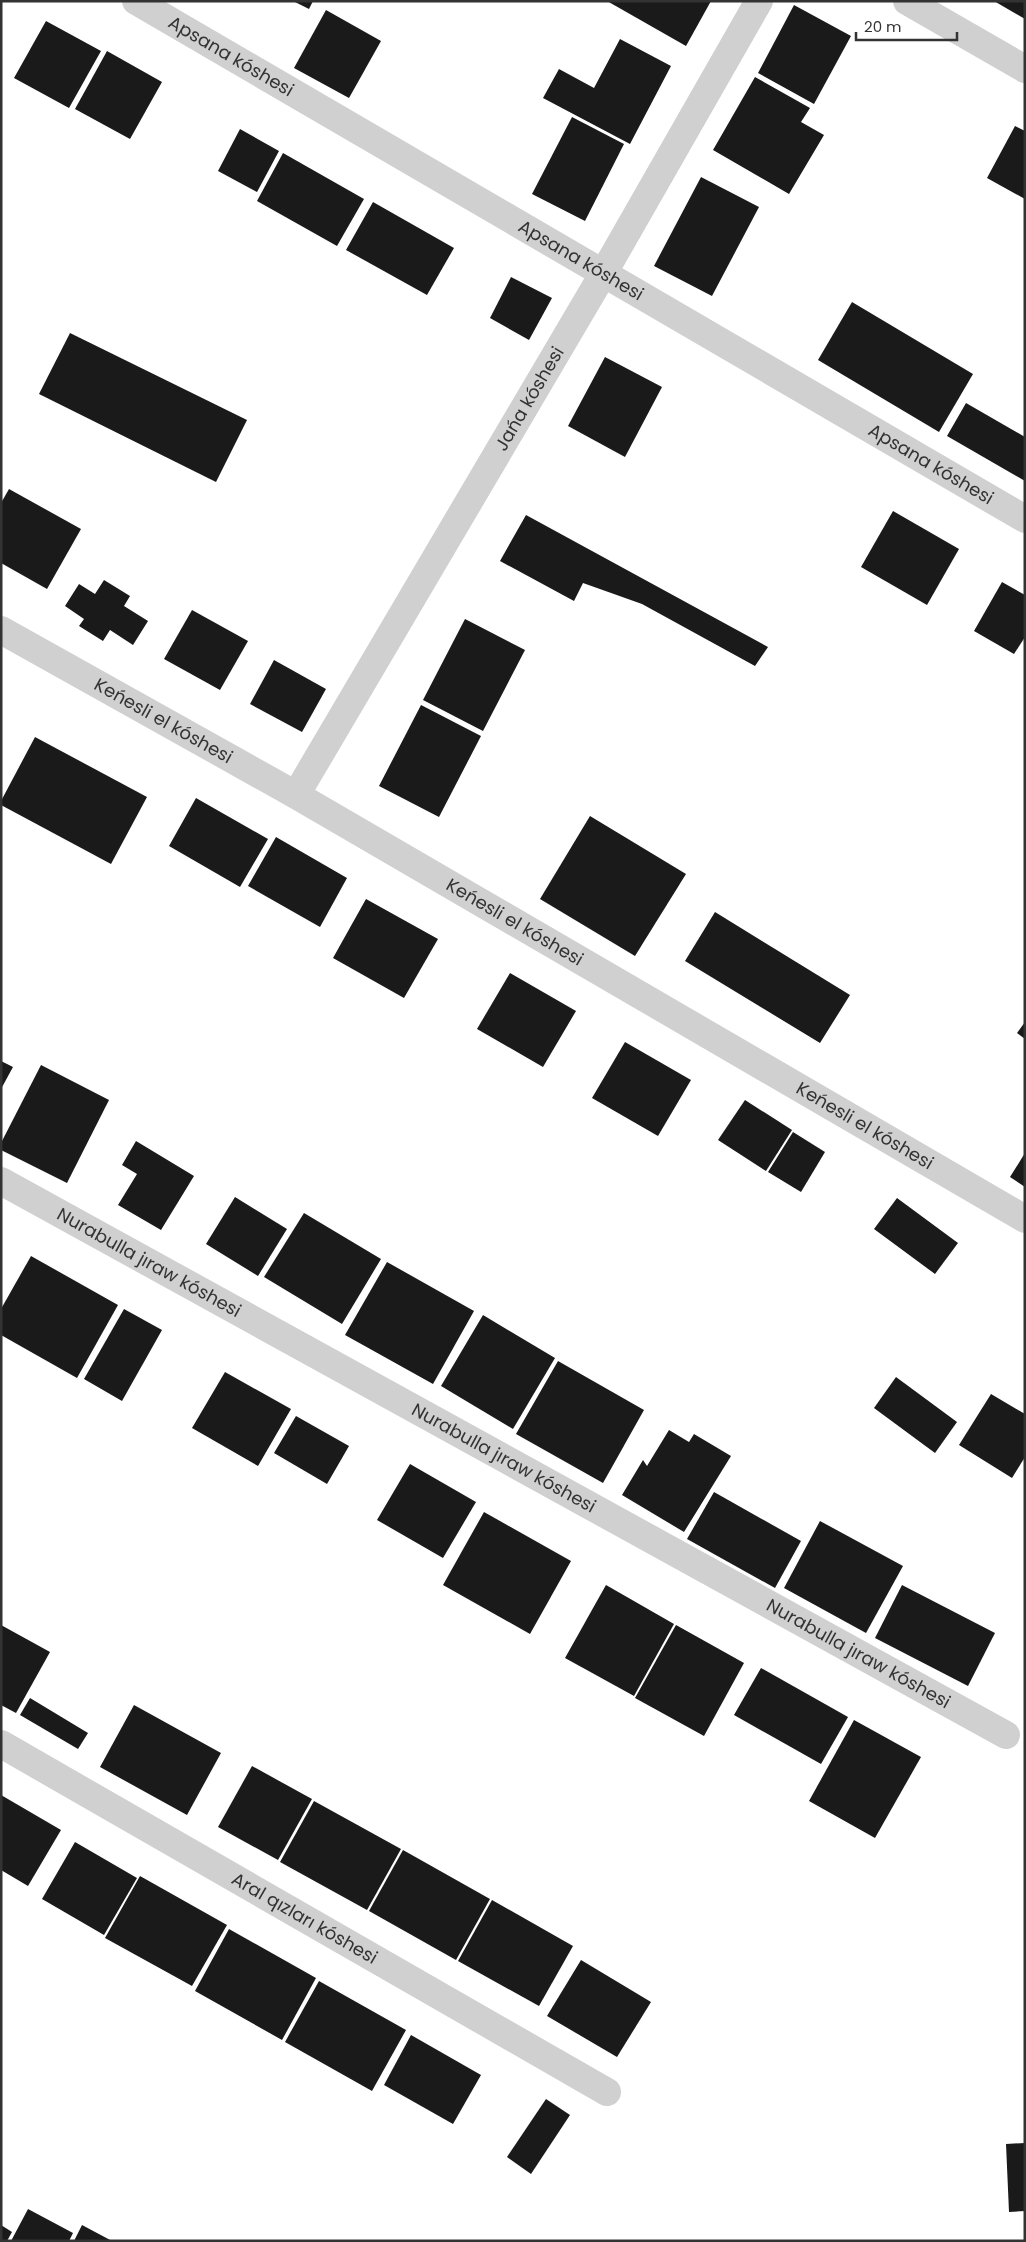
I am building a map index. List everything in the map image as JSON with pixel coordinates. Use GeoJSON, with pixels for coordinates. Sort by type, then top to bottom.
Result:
{"type":"FeatureCollection","features":[{"type":"Feature","properties":{"kind":"street","name":"Apsana kóshesi"},"geometry":{"type":"LineString","coordinates":[[136,1],[1025,519]]}},
{"type":"Feature","properties":{"kind":"street","name":"Jańa kóshesi"},"geometry":{"type":"LineString","coordinates":[[296,795],[603,274],[759,1]]}},
{"type":"Feature","properties":{"kind":"street"},"geometry":{"type":"LineString","coordinates":[[907,1],[1025,69]]}},
{"type":"Feature","properties":{"kind":"street","name":"Keńesli el kóshesi"},"geometry":{"type":"LineString","coordinates":[[1,630],[296,795],[1025,1219]]}},
{"type":"Feature","properties":{"kind":"street","name":"Nurabulla jıraw kóshesi"},"geometry":{"type":"LineString","coordinates":[[1,1181],[1006,1735]]}},
{"type":"Feature","properties":{"kind":"street","name":"Aral qızları kóshesi"},"geometry":{"type":"LineString","coordinates":[[1,1744],[607,2092]]}},
{"type":"Feature","properties":{"kind":"building"},"geometry":{"type":"Polygon","coordinates":[[[293,1],[313,1],[309,9],[293,1]]]}},
{"type":"Feature","properties":{"kind":"building"},"geometry":{"type":"Polygon","coordinates":[[[607,1],[711,1],[686,46],[607,1]]]}},
{"type":"Feature","properties":{"kind":"building"},"geometry":{"type":"Polygon","coordinates":[[[994,1],[1025,1],[1025,19],[994,1]]]}},
{"type":"Feature","properties":{"kind":"building"},"geometry":{"type":"Polygon","coordinates":[[[794,5],[851,36],[814,104],[758,73],[794,5]]]}},
{"type":"Feature","properties":{"kind":"building"},"geometry":{"type":"Polygon","coordinates":[[[326,10],[381,41],[349,98],[294,68],[326,10]]]}},
{"type":"Feature","properties":{"kind":"building"},"geometry":{"type":"Polygon","coordinates":[[[46,21],[101,51],[69,108],[14,78],[46,21]]]}},
{"type":"Feature","properties":{"kind":"building"},"geometry":{"type":"Polygon","coordinates":[[[620,39],[671,66],[630,144],[543,98],[559,69],[594,88],[620,39]]]}},
{"type":"Feature","properties":{"kind":"building"},"geometry":{"type":"Polygon","coordinates":[[[107,51],[162,82],[130,139],[75,109],[107,51]]]}},
{"type":"Feature","properties":{"kind":"building"},"geometry":{"type":"Polygon","coordinates":[[[755,77],[810,108],[801,122],[824,135],[789,194],[713,150],[755,77]]]}},
{"type":"Feature","properties":{"kind":"building"},"geometry":{"type":"Polygon","coordinates":[[[572,117],[624,144],[585,221],[532,194],[572,117]]]}},
{"type":"Feature","properties":{"kind":"building"},"geometry":{"type":"Polygon","coordinates":[[[1015,126],[1025,131],[1025,199],[987,178],[1015,126]]]}},
{"type":"Feature","properties":{"kind":"building"},"geometry":{"type":"Polygon","coordinates":[[[240,129],[279,151],[257,192],[218,171],[240,129]]]}},
{"type":"Feature","properties":{"kind":"building"},"geometry":{"type":"Polygon","coordinates":[[[283,153],[364,199],[337,246],[257,201],[283,153]]]}},
{"type":"Feature","properties":{"kind":"building"},"geometry":{"type":"Polygon","coordinates":[[[701,177],[759,207],[712,296],[654,266],[701,177]]]}},
{"type":"Feature","properties":{"kind":"building"},"geometry":{"type":"Polygon","coordinates":[[[373,202],[454,248],[427,295],[346,250],[373,202]]]}},
{"type":"Feature","properties":{"kind":"building"},"geometry":{"type":"Polygon","coordinates":[[[511,277],[552,298],[529,340],[490,318],[511,277]]]}},
{"type":"Feature","properties":{"kind":"building"},"geometry":{"type":"Polygon","coordinates":[[[852,302],[973,374],[939,432],[818,360],[852,302]]]}},
{"type":"Feature","properties":{"kind":"building"},"geometry":{"type":"Polygon","coordinates":[[[70,333],[247,420],[216,482],[39,394],[70,333]]]}},
{"type":"Feature","properties":{"kind":"building"},"geometry":{"type":"Polygon","coordinates":[[[605,357],[662,387],[625,457],[568,426],[605,357]]]}},
{"type":"Feature","properties":{"kind":"building"},"geometry":{"type":"Polygon","coordinates":[[[966,403],[1025,437],[1025,481],[947,436],[966,403]]]}},
{"type":"Feature","properties":{"kind":"building"},"geometry":{"type":"Polygon","coordinates":[[[9,489],[81,529],[47,589],[1,563],[1,503],[9,489]]]}},
{"type":"Feature","properties":{"kind":"building"},"geometry":{"type":"Polygon","coordinates":[[[893,511],[959,549],[927,605],[861,567],[893,511]]]}},
{"type":"Feature","properties":{"kind":"building"},"geometry":{"type":"Polygon","coordinates":[[[526,515],[768,647],[755,666],[642,604],[583,583],[574,601],[500,561],[526,515]]]}},
{"type":"Feature","properties":{"kind":"building"},"geometry":{"type":"Polygon","coordinates":[[[104,580],[130,596],[124,606],[148,621],[133,645],[110,630],[103,641],[79,626],[84,619],[65,606],[79,584],[95,594],[104,580]]]}},
{"type":"Feature","properties":{"kind":"building"},"geometry":{"type":"Polygon","coordinates":[[[1002,582],[1025,595],[1025,637],[1014,654],[974,631],[1002,582]]]}},
{"type":"Feature","properties":{"kind":"building"},"geometry":{"type":"Polygon","coordinates":[[[192,610],[248,641],[220,690],[164,659],[192,610]]]}},
{"type":"Feature","properties":{"kind":"building"},"geometry":{"type":"Polygon","coordinates":[[[465,619],[525,650],[483,731],[423,700],[465,619]]]}},
{"type":"Feature","properties":{"kind":"building"},"geometry":{"type":"Polygon","coordinates":[[[274,660],[326,689],[302,732],[250,704],[274,660]]]}},
{"type":"Feature","properties":{"kind":"building"},"geometry":{"type":"Polygon","coordinates":[[[421,705],[481,736],[439,817],[379,786],[421,705]]]}},
{"type":"Feature","properties":{"kind":"building"},"geometry":{"type":"Polygon","coordinates":[[[35,737],[147,797],[111,864],[1,805],[1,801],[35,737]]]}},
{"type":"Feature","properties":{"kind":"building"},"geometry":{"type":"Polygon","coordinates":[[[196,798],[268,839],[240,887],[169,846],[196,798]]]}},
{"type":"Feature","properties":{"kind":"building"},"geometry":{"type":"Polygon","coordinates":[[[590,816],[686,874],[635,956],[540,899],[590,816]]]}},
{"type":"Feature","properties":{"kind":"building"},"geometry":{"type":"Polygon","coordinates":[[[276,837],[347,878],[320,927],[248,886],[276,837]]]}},
{"type":"Feature","properties":{"kind":"building"},"geometry":{"type":"Polygon","coordinates":[[[366,899],[438,939],[404,998],[333,958],[366,899]]]}},
{"type":"Feature","properties":{"kind":"building"},"geometry":{"type":"Polygon","coordinates":[[[715,912],[850,995],[820,1043],[685,961],[715,912]]]}},
{"type":"Feature","properties":{"kind":"building"},"geometry":{"type":"Polygon","coordinates":[[[510,973],[576,1011],[543,1067],[477,1029],[510,973]]]}},
{"type":"Feature","properties":{"kind":"building"},"geometry":{"type":"Polygon","coordinates":[[[1025,1022],[1025,1039],[1017,1033],[1025,1022]]]}},
{"type":"Feature","properties":{"kind":"building"},"geometry":{"type":"Polygon","coordinates":[[[625,1042],[691,1080],[658,1136],[592,1098],[625,1042]]]}},
{"type":"Feature","properties":{"kind":"building"},"geometry":{"type":"Polygon","coordinates":[[[1,1061],[13,1067],[1,1089],[1,1061]]]}},
{"type":"Feature","properties":{"kind":"building"},"geometry":{"type":"Polygon","coordinates":[[[41,1065],[109,1100],[67,1183],[1,1150],[1,1143],[41,1065]]]}},
{"type":"Feature","properties":{"kind":"building"},"geometry":{"type":"Polygon","coordinates":[[[745,1100],[792,1130],[766,1171],[718,1140],[745,1100]]]}},
{"type":"Feature","properties":{"kind":"building"},"geometry":{"type":"Polygon","coordinates":[[[793,1132],[825,1152],[801,1192],[768,1172],[793,1132]]]}},
{"type":"Feature","properties":{"kind":"building"},"geometry":{"type":"Polygon","coordinates":[[[136,1141],[194,1176],[161,1230],[118,1205],[137,1174],[122,1165],[136,1141]]]}},
{"type":"Feature","properties":{"kind":"building"},"geometry":{"type":"Polygon","coordinates":[[[1025,1153],[1025,1187],[1010,1177],[1025,1153]]]}},
{"type":"Feature","properties":{"kind":"building"},"geometry":{"type":"Polygon","coordinates":[[[235,1197],[287,1229],[258,1276],[206,1244],[235,1197]]]}},
{"type":"Feature","properties":{"kind":"building"},"geometry":{"type":"Polygon","coordinates":[[[897,1198],[958,1243],[935,1274],[874,1229],[897,1198]]]}},
{"type":"Feature","properties":{"kind":"building"},"geometry":{"type":"Polygon","coordinates":[[[304,1213],[381,1259],[342,1324],[264,1277],[304,1213]]]}},
{"type":"Feature","properties":{"kind":"building"},"geometry":{"type":"Polygon","coordinates":[[[31,1256],[118,1305],[77,1378],[1,1335],[1,1309],[31,1256]]]}},
{"type":"Feature","properties":{"kind":"building"},"geometry":{"type":"Polygon","coordinates":[[[387,1262],[474,1311],[433,1384],[345,1335],[387,1262]]]}},
{"type":"Feature","properties":{"kind":"building"},"geometry":{"type":"Polygon","coordinates":[[[124,1309],[162,1330],[122,1401],[84,1379],[124,1309]]]}},
{"type":"Feature","properties":{"kind":"building"},"geometry":{"type":"Polygon","coordinates":[[[483,1315],[555,1358],[513,1429],[441,1386],[483,1315]]]}},
{"type":"Feature","properties":{"kind":"building"},"geometry":{"type":"Polygon","coordinates":[[[558,1361],[644,1410],[603,1483],[516,1434],[558,1361]]]}},
{"type":"Feature","properties":{"kind":"building"},"geometry":{"type":"Polygon","coordinates":[[[225,1372],[291,1409],[258,1466],[192,1428],[225,1372]]]}},
{"type":"Feature","properties":{"kind":"building"},"geometry":{"type":"Polygon","coordinates":[[[896,1377],[957,1422],[935,1453],[874,1408],[896,1377]]]}},
{"type":"Feature","properties":{"kind":"building"},"geometry":{"type":"Polygon","coordinates":[[[991,1394],[1025,1414],[1025,1457],[1012,1478],[959,1445],[991,1394]]]}},
{"type":"Feature","properties":{"kind":"building"},"geometry":{"type":"Polygon","coordinates":[[[296,1416],[349,1446],[327,1484],[274,1453],[296,1416]]]}},
{"type":"Feature","properties":{"kind":"building"},"geometry":{"type":"Polygon","coordinates":[[[669,1430],[689,1442],[694,1434],[731,1456],[684,1532],[622,1495],[643,1460],[647,1466],[669,1430]]]}},
{"type":"Feature","properties":{"kind":"building"},"geometry":{"type":"Polygon","coordinates":[[[410,1464],[476,1502],[443,1558],[377,1520],[410,1464]]]}},
{"type":"Feature","properties":{"kind":"building"},"geometry":{"type":"Polygon","coordinates":[[[714,1492],[801,1541],[775,1588],[687,1539],[714,1492]]]}},
{"type":"Feature","properties":{"kind":"building"},"geometry":{"type":"Polygon","coordinates":[[[484,1512],[571,1561],[530,1634],[443,1585],[484,1512]]]}},
{"type":"Feature","properties":{"kind":"building"},"geometry":{"type":"Polygon","coordinates":[[[820,1521],[903,1566],[866,1633],[784,1588],[820,1521]]]}},
{"type":"Feature","properties":{"kind":"building"},"geometry":{"type":"Polygon","coordinates":[[[606,1585],[674,1624],[634,1696],[565,1658],[606,1585]]]}},
{"type":"Feature","properties":{"kind":"building"},"geometry":{"type":"Polygon","coordinates":[[[902,1585],[995,1633],[968,1686],[875,1638],[902,1585]]]}},
{"type":"Feature","properties":{"kind":"building"},"geometry":{"type":"Polygon","coordinates":[[[1,1625],[50,1652],[16,1713],[1,1705],[1,1625]]]}},
{"type":"Feature","properties":{"kind":"building"},"geometry":{"type":"Polygon","coordinates":[[[676,1625],[744,1663],[704,1736],[635,1698],[676,1625]]]}},
{"type":"Feature","properties":{"kind":"building"},"geometry":{"type":"Polygon","coordinates":[[[761,1668],[848,1717],[821,1764],[734,1715],[761,1668]]]}},
{"type":"Feature","properties":{"kind":"building"},"geometry":{"type":"Polygon","coordinates":[[[30,1698],[88,1733],[78,1749],[20,1715],[30,1698]]]}},
{"type":"Feature","properties":{"kind":"building"},"geometry":{"type":"Polygon","coordinates":[[[134,1705],[221,1753],[187,1815],[100,1767],[134,1705]]]}},
{"type":"Feature","properties":{"kind":"building"},"geometry":{"type":"Polygon","coordinates":[[[854,1720],[921,1757],[875,1838],[809,1801],[854,1720]]]}},
{"type":"Feature","properties":{"kind":"building"},"geometry":{"type":"Polygon","coordinates":[[[252,1766],[312,1799],[278,1860],[218,1827],[252,1766]]]}},
{"type":"Feature","properties":{"kind":"building"},"geometry":{"type":"Polygon","coordinates":[[[1,1795],[61,1830],[28,1886],[1,1870],[1,1795]]]}},
{"type":"Feature","properties":{"kind":"building"},"geometry":{"type":"Polygon","coordinates":[[[314,1801],[401,1849],[367,1910],[280,1862],[314,1801]]]}},
{"type":"Feature","properties":{"kind":"building"},"geometry":{"type":"Polygon","coordinates":[[[75,1842],[137,1878],[104,1935],[42,1899],[75,1842]]]}},
{"type":"Feature","properties":{"kind":"building"},"geometry":{"type":"Polygon","coordinates":[[[403,1850],[490,1899],[456,1960],[369,1911],[403,1850]]]}},
{"type":"Feature","properties":{"kind":"building"},"geometry":{"type":"Polygon","coordinates":[[[140,1876],[227,1925],[192,1986],[105,1938],[140,1876]]]}},
{"type":"Feature","properties":{"kind":"building"},"geometry":{"type":"Polygon","coordinates":[[[492,1900],[573,1946],[539,2006],[458,1961],[492,1900]]]}},
{"type":"Feature","properties":{"kind":"building"},"geometry":{"type":"Polygon","coordinates":[[[229,1929],[316,1978],[282,2040],[195,1991],[229,1929]]]}},
{"type":"Feature","properties":{"kind":"building"},"geometry":{"type":"Polygon","coordinates":[[[581,1960],[651,2002],[617,2057],[547,2016],[581,1960]]]}},
{"type":"Feature","properties":{"kind":"building"},"geometry":{"type":"Polygon","coordinates":[[[319,1981],[406,2030],[372,2091],[285,2042],[319,1981]]]}},
{"type":"Feature","properties":{"kind":"building"},"geometry":{"type":"Polygon","coordinates":[[[411,2035],[481,2075],[453,2124],[384,2085],[411,2035]]]}},
{"type":"Feature","properties":{"kind":"building"},"geometry":{"type":"Polygon","coordinates":[[[546,2099],[570,2115],[531,2174],[507,2157],[546,2099]]]}},
{"type":"Feature","properties":{"kind":"building"},"geometry":{"type":"Polygon","coordinates":[[[1025,2143],[1025,2211],[1009,2212],[1006,2144],[1025,2143]]]}},
{"type":"Feature","properties":{"kind":"building"},"geometry":{"type":"Polygon","coordinates":[[[28,2209],[73,2233],[69,2241],[11,2241],[28,2209]]]}},
{"type":"Feature","properties":{"kind":"building"},"geometry":{"type":"Polygon","coordinates":[[[1,2225],[12,2232],[7,2241],[1,2241],[1,2225]]]}},
{"type":"Feature","properties":{"kind":"building"},"geometry":{"type":"Polygon","coordinates":[[[82,2225],[112,2241],[74,2241],[82,2225]]]}}]}
